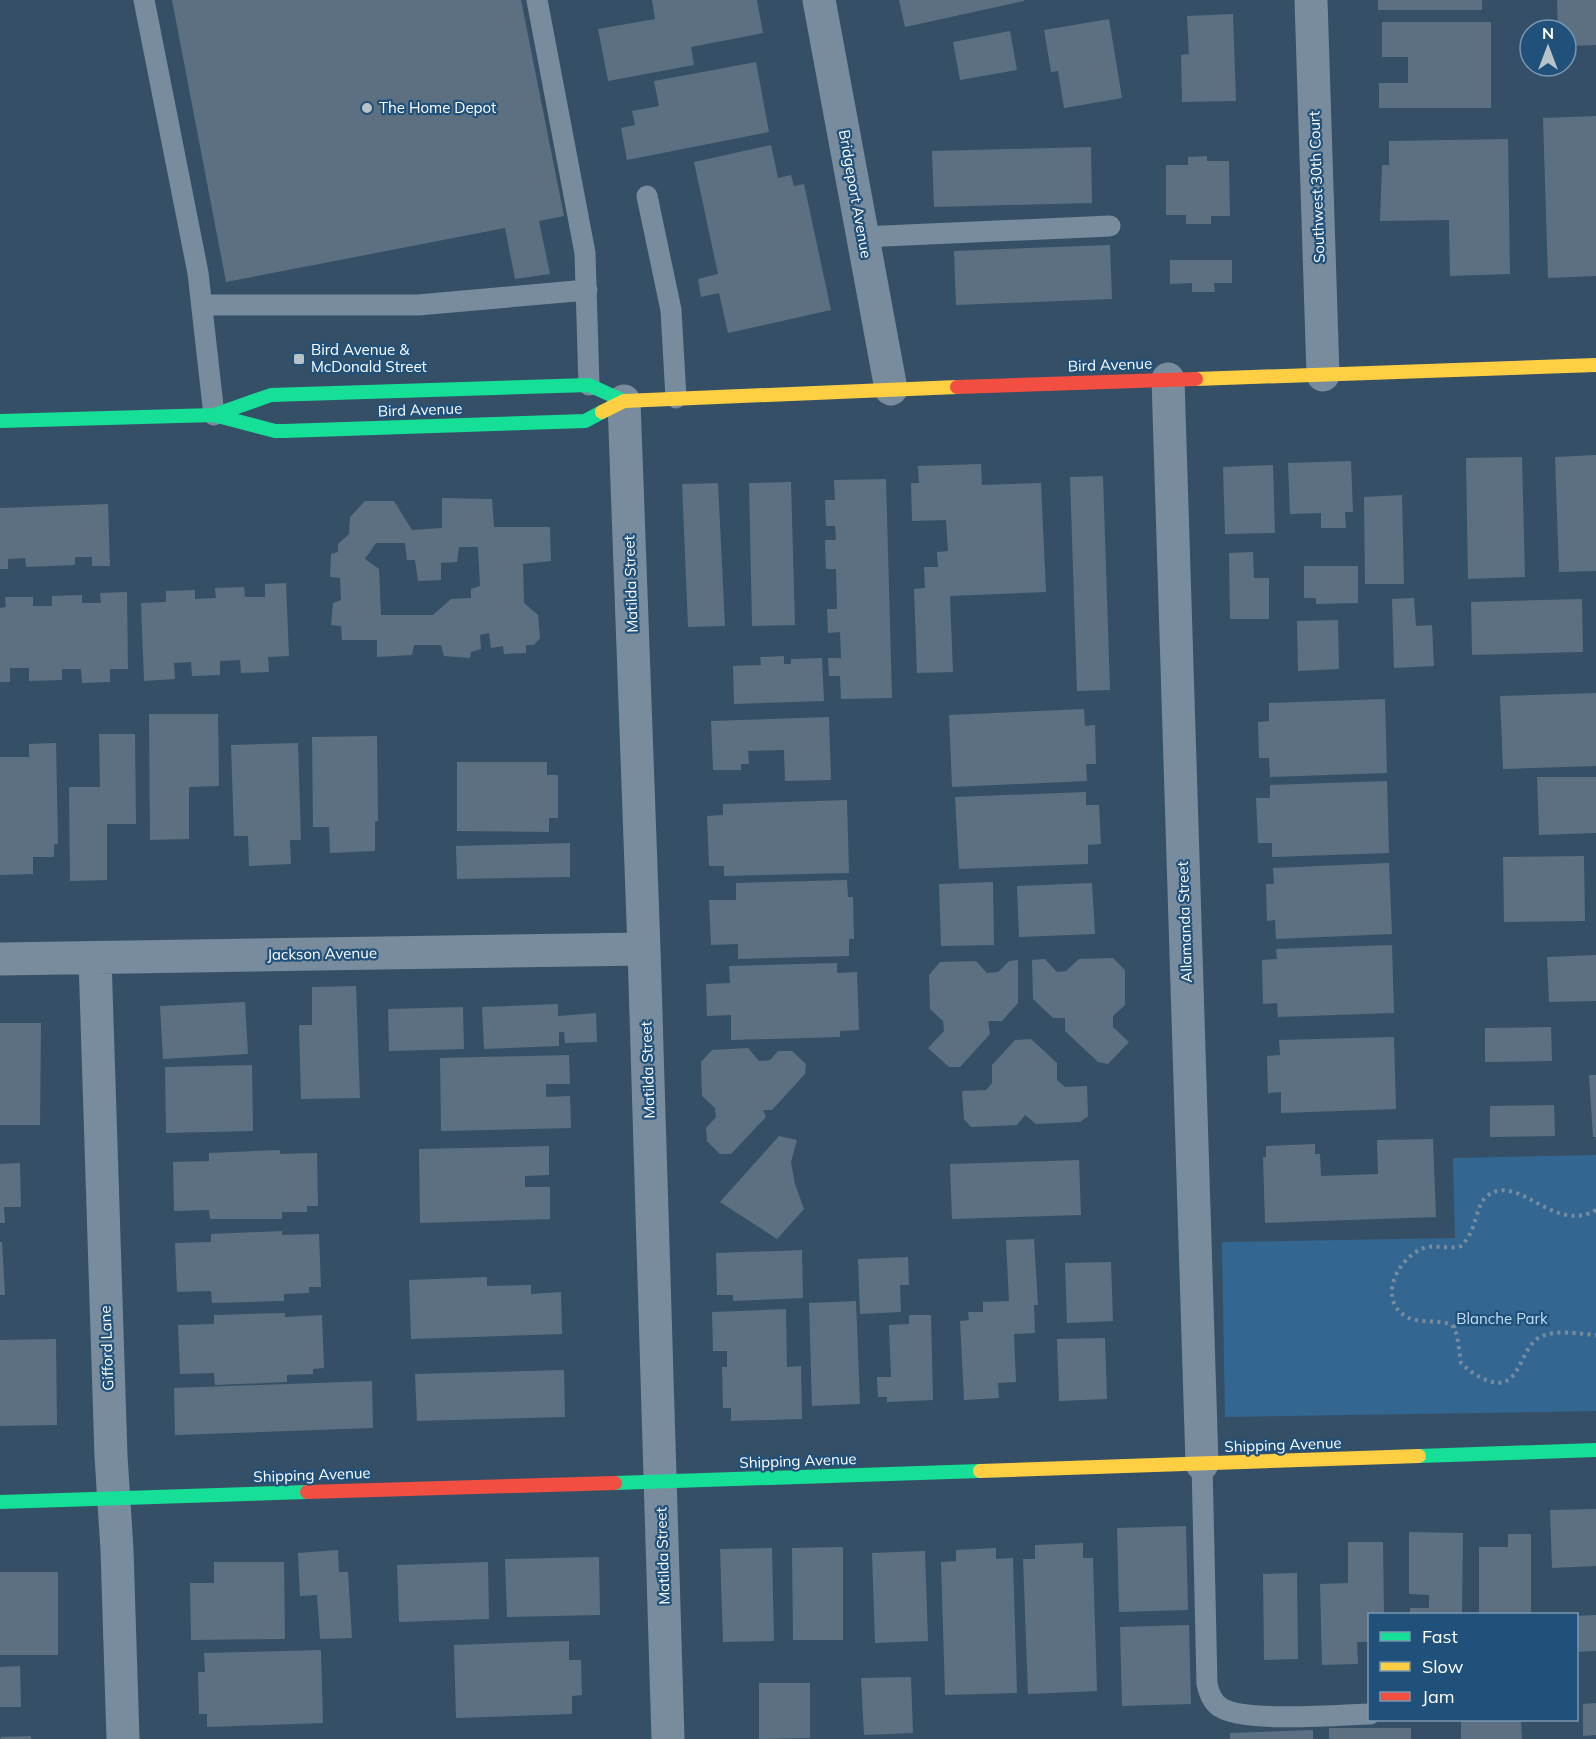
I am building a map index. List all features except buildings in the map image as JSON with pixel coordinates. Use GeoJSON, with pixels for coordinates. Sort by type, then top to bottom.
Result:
{"type":"FeatureCollection","features":[{"type":"Feature","properties":{"kind":"street","name":"Bridgeport Avenue"},"geometry":{"type":"LineString","coordinates":[[819,0],[891,389]]}},
{"type":"Feature","properties":{"kind":"street","name":"Southwest 30th Court"},"geometry":{"type":"LineString","coordinates":[[1311,0],[1323,375]]}},
{"type":"Feature","properties":{"kind":"street","name":"Bird Avenue"},"geometry":{"type":"LineString","coordinates":[[0,421],[214,415],[275,431],[585,421],[624,401],[676,398],[1596,365]]}},
{"type":"Feature","properties":{"kind":"street","name":"Allamanda Street"},"geometry":{"type":"LineString","coordinates":[[1168,379],[1202,1464]]}},
{"type":"Feature","properties":{"kind":"street","name":"Bird Avenue"},"geometry":{"type":"LineString","coordinates":[[214,415],[271,395],[589,385],[624,401]]}},
{"type":"Feature","properties":{"kind":"street","name":"Matilda Street"},"geometry":{"type":"LineString","coordinates":[[624,401],[644,949],[668,1739]]}},
{"type":"Feature","properties":{"kind":"street","name":"Jackson Avenue"},"geometry":{"type":"LineString","coordinates":[[0,959],[644,949]]}},
{"type":"Feature","properties":{"kind":"street","name":"Gifford Lane"},"geometry":{"type":"LineString","coordinates":[[95,958],[123,1739]]}},
{"type":"Feature","properties":{"kind":"street","name":"Shipping Avenue"},"geometry":{"type":"LineString","coordinates":[[0,1502],[1596,1450]]}},
{"type":"Feature","properties":{"kind":"lane"},"geometry":{"type":"LineString","coordinates":[[144,0],[198,273],[214,415]]}},
{"type":"Feature","properties":{"kind":"lane"},"geometry":{"type":"LineString","coordinates":[[537,0],[585,253],[589,385]]}},
{"type":"Feature","properties":{"kind":"lane"},"geometry":{"type":"LineString","coordinates":[[647,196],[671,310],[676,398]]}},
{"type":"Feature","properties":{"kind":"lane"},"geometry":{"type":"LineString","coordinates":[[862,237],[1110,226]]}},
{"type":"Feature","properties":{"kind":"lane"},"geometry":{"type":"LineString","coordinates":[[202,304],[418,304],[587,290]]}},
{"type":"Feature","properties":{"kind":"lane"},"geometry":{"type":"LineString","coordinates":[[1202,1464],[1209,1695],[1220,1707],[1236,1714],[1256,1717],[1368,1714]]}},
{"type":"Feature","properties":{"kind":"path"},"geometry":{"type":"LineString","coordinates":[[1454,1326],[1447,1323],[1410,1319],[1397,1310],[1393,1296],[1393,1282],[1410,1256],[1426,1247],[1449,1249],[1461,1246],[1473,1230],[1482,1202],[1491,1194],[1499,1191],[1513,1190],[1550,1211],[1563,1214],[1580,1215],[1596,1210]]}},
{"type":"Feature","properties":{"kind":"path"},"geometry":{"type":"LineString","coordinates":[[1454,1326],[1473,1316]]}},
{"type":"Feature","properties":{"kind":"path"},"geometry":{"type":"LineString","coordinates":[[1454,1326],[1461,1363],[1484,1380],[1496,1383],[1512,1378],[1521,1365],[1529,1346],[1539,1338],[1563,1332],[1596,1335]]}},
{"type":"Feature","properties":{"kind":"green space","name":"Blanche Park"},"geometry":{"type":"Polygon","coordinates":[[[1596,1155],[1596,1411],[1225,1417],[1222,1242],[1455,1238],[1453,1158],[1596,1155]]]}},
{"type":"Feature","properties":{"kind":"traffic: fast"},"geometry":{"type":"LineString","coordinates":[[214,415],[271,395],[589,385],[624,401]]}},
{"type":"Feature","properties":{"kind":"traffic: fast"},"geometry":{"type":"LineString","coordinates":[[0,421],[214,415],[275,431],[284,431],[585,421],[602,412]]}},
{"type":"Feature","properties":{"kind":"traffic: fast"},"geometry":{"type":"LineString","coordinates":[[1419,1456],[1596,1450]]}},
{"type":"Feature","properties":{"kind":"traffic: fast"},"geometry":{"type":"LineString","coordinates":[[615,1483],[980,1471]]}},
{"type":"Feature","properties":{"kind":"traffic: fast"},"geometry":{"type":"LineString","coordinates":[[0,1502],[307,1492]]}},
{"type":"Feature","properties":{"kind":"traffic: slow"},"geometry":{"type":"LineString","coordinates":[[1196,379],[1596,365]]}},
{"type":"Feature","properties":{"kind":"traffic: slow"},"geometry":{"type":"LineString","coordinates":[[602,412],[624,401],[957,387]]}},
{"type":"Feature","properties":{"kind":"traffic: slow"},"geometry":{"type":"LineString","coordinates":[[980,1471],[1419,1456]]}},
{"type":"Feature","properties":{"kind":"traffic: jam"},"geometry":{"type":"LineString","coordinates":[[957,387],[1196,379]]}},
{"type":"Feature","properties":{"kind":"traffic: jam"},"geometry":{"type":"LineString","coordinates":[[307,1492],[615,1483]]}},
{"type":"Feature","properties":{"kind":"place","name":"The Home Depot"},"geometry":{"type":"Point","coordinates":[367,108]}},
{"type":"Feature","properties":{"kind":"place","name":"Bird Avenue & McDonald Street"},"geometry":{"type":"Point","coordinates":[299,359]}}]}
